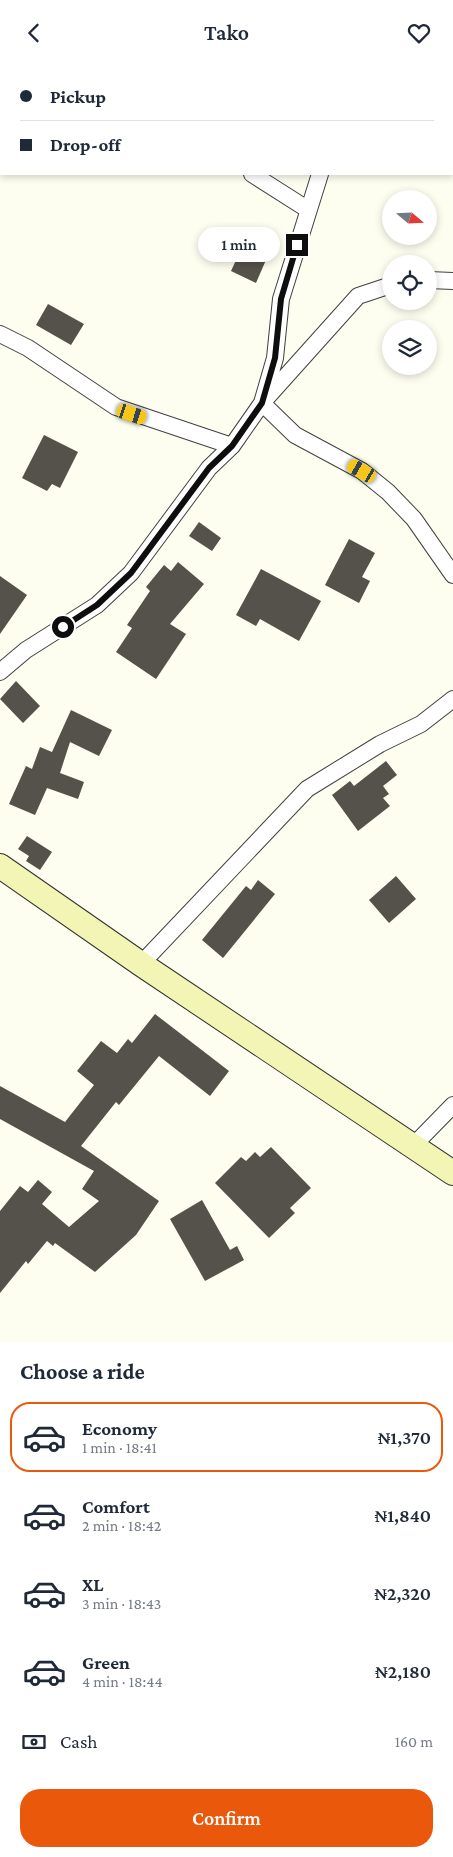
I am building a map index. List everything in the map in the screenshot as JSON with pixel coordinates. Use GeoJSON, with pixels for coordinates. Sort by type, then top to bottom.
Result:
{"type":"FeatureCollection","features":[{"type":"Feature","properties":{"kind":"main road"},"geometry":{"type":"LineString","coordinates":[[0,867],[140,964],[453,1173]]}},
{"type":"Feature","properties":{"kind":"street"},"geometry":{"type":"LineString","coordinates":[[254,175],[307,209]]}},
{"type":"Feature","properties":{"kind":"street"},"geometry":{"type":"LineString","coordinates":[[262,403],[275,358],[281,299],[307,209],[320,175]]}},
{"type":"Feature","properties":{"kind":"street"},"geometry":{"type":"LineString","coordinates":[[437,281],[453,281]]}},
{"type":"Feature","properties":{"kind":"street"},"geometry":{"type":"LineString","coordinates":[[0,671],[26,650],[97,605],[124,579],[209,468],[232,446],[262,403],[358,297],[382,288]]}},
{"type":"Feature","properties":{"kind":"street"},"geometry":{"type":"LineString","coordinates":[[0,334],[28,348],[116,407],[232,446]]}},
{"type":"Feature","properties":{"kind":"street"},"geometry":{"type":"LineString","coordinates":[[262,403],[295,435],[362,471],[388,492],[414,519],[453,575]]}},
{"type":"Feature","properties":{"kind":"street"},"geometry":{"type":"LineString","coordinates":[[140,964],[307,789],[380,744],[421,724],[453,699]]}},
{"type":"Feature","properties":{"kind":"street"},"geometry":{"type":"LineString","coordinates":[[413,1147],[453,1105]]}},
{"type":"Feature","properties":{"kind":"path"},"geometry":{"type":"LineString","coordinates":[[0,65],[16,65]]}},
{"type":"Feature","properties":{"kind":"building"},"geometry":{"type":"Polygon","coordinates":[[[245,241],[269,253],[256,283],[231,271],[245,241]]]}},
{"type":"Feature","properties":{"kind":"building"},"geometry":{"type":"Polygon","coordinates":[[[48,304],[84,324],[71,345],[36,325],[48,304]]]}},
{"type":"Feature","properties":{"kind":"building"},"geometry":{"type":"Polygon","coordinates":[[[44,435],[78,452],[60,488],[52,484],[47,491],[22,478],[44,435]]]}},
{"type":"Feature","properties":{"kind":"building"},"geometry":{"type":"Polygon","coordinates":[[[199,522],[221,538],[212,551],[189,536],[199,522]]]}},
{"type":"Feature","properties":{"kind":"building"},"geometry":{"type":"Polygon","coordinates":[[[349,539],[375,553],[362,577],[370,581],[359,603],[325,585],[349,539]]]}},
{"type":"Feature","properties":{"kind":"building"},"geometry":{"type":"Polygon","coordinates":[[[178,562],[204,584],[170,624],[186,634],[156,679],[116,652],[132,628],[127,625],[150,591],[146,587],[164,565],[171,571],[178,562]]]}},
{"type":"Feature","properties":{"kind":"building"},"geometry":{"type":"Polygon","coordinates":[[[261,569],[321,601],[299,641],[260,619],[256,626],[236,615],[261,569]]]}},
{"type":"Feature","properties":{"kind":"building"},"geometry":{"type":"Polygon","coordinates":[[[0,576],[27,595],[0,634],[0,576]]]}},
{"type":"Feature","properties":{"kind":"building"},"geometry":{"type":"Polygon","coordinates":[[[16,681],[40,706],[23,723],[0,699],[16,681]]]}},
{"type":"Feature","properties":{"kind":"building"},"geometry":{"type":"Polygon","coordinates":[[[71,710],[112,730],[99,756],[70,742],[60,773],[84,782],[78,799],[47,788],[35,815],[9,804],[26,766],[32,769],[40,747],[52,752],[71,710]]]}},
{"type":"Feature","properties":{"kind":"building"},"geometry":{"type":"Polygon","coordinates":[[[386,761],[397,775],[383,786],[389,794],[383,798],[390,806],[358,831],[332,795],[350,781],[354,786],[386,761]]]}},
{"type":"Feature","properties":{"kind":"building"},"geometry":{"type":"Polygon","coordinates":[[[27,836],[52,852],[40,870],[26,861],[29,856],[18,849],[27,836]]]}},
{"type":"Feature","properties":{"kind":"building"},"geometry":{"type":"Polygon","coordinates":[[[396,876],[416,899],[389,923],[369,900],[396,876]]]}},
{"type":"Feature","properties":{"kind":"building"},"geometry":{"type":"Polygon","coordinates":[[[258,880],[275,894],[223,958],[202,940],[246,886],[251,890],[258,880]]]}},
{"type":"Feature","properties":{"kind":"building"},"geometry":{"type":"Polygon","coordinates":[[[155,1014],[229,1071],[210,1096],[159,1056],[119,1105],[116,1102],[81,1146],[159,1201],[136,1235],[95,1272],[55,1243],[53,1246],[47,1241],[28,1264],[26,1261],[0,1293],[0,1211],[20,1186],[28,1192],[38,1180],[52,1192],[42,1204],[69,1227],[99,1201],[82,1189],[94,1171],[0,1119],[0,1086],[65,1122],[94,1085],[77,1071],[101,1041],[117,1053],[128,1039],[132,1043],[155,1014]]]}},
{"type":"Feature","properties":{"kind":"building"},"geometry":{"type":"Polygon","coordinates":[[[271,1147],[311,1188],[290,1208],[295,1213],[269,1238],[215,1183],[241,1157],[246,1161],[255,1152],[260,1157],[271,1147]]]}},
{"type":"Feature","properties":{"kind":"building"},"geometry":{"type":"Polygon","coordinates":[[[202,1200],[230,1250],[237,1246],[244,1260],[205,1281],[170,1219],[202,1200]]]}},
{"type":"Feature","properties":{"kind":"route"},"geometry":{"type":"LineString","coordinates":[[63,627],[97,605],[131,573],[209,468],[232,446],[262,403],[275,358],[281,299],[297,245]]}}]}
